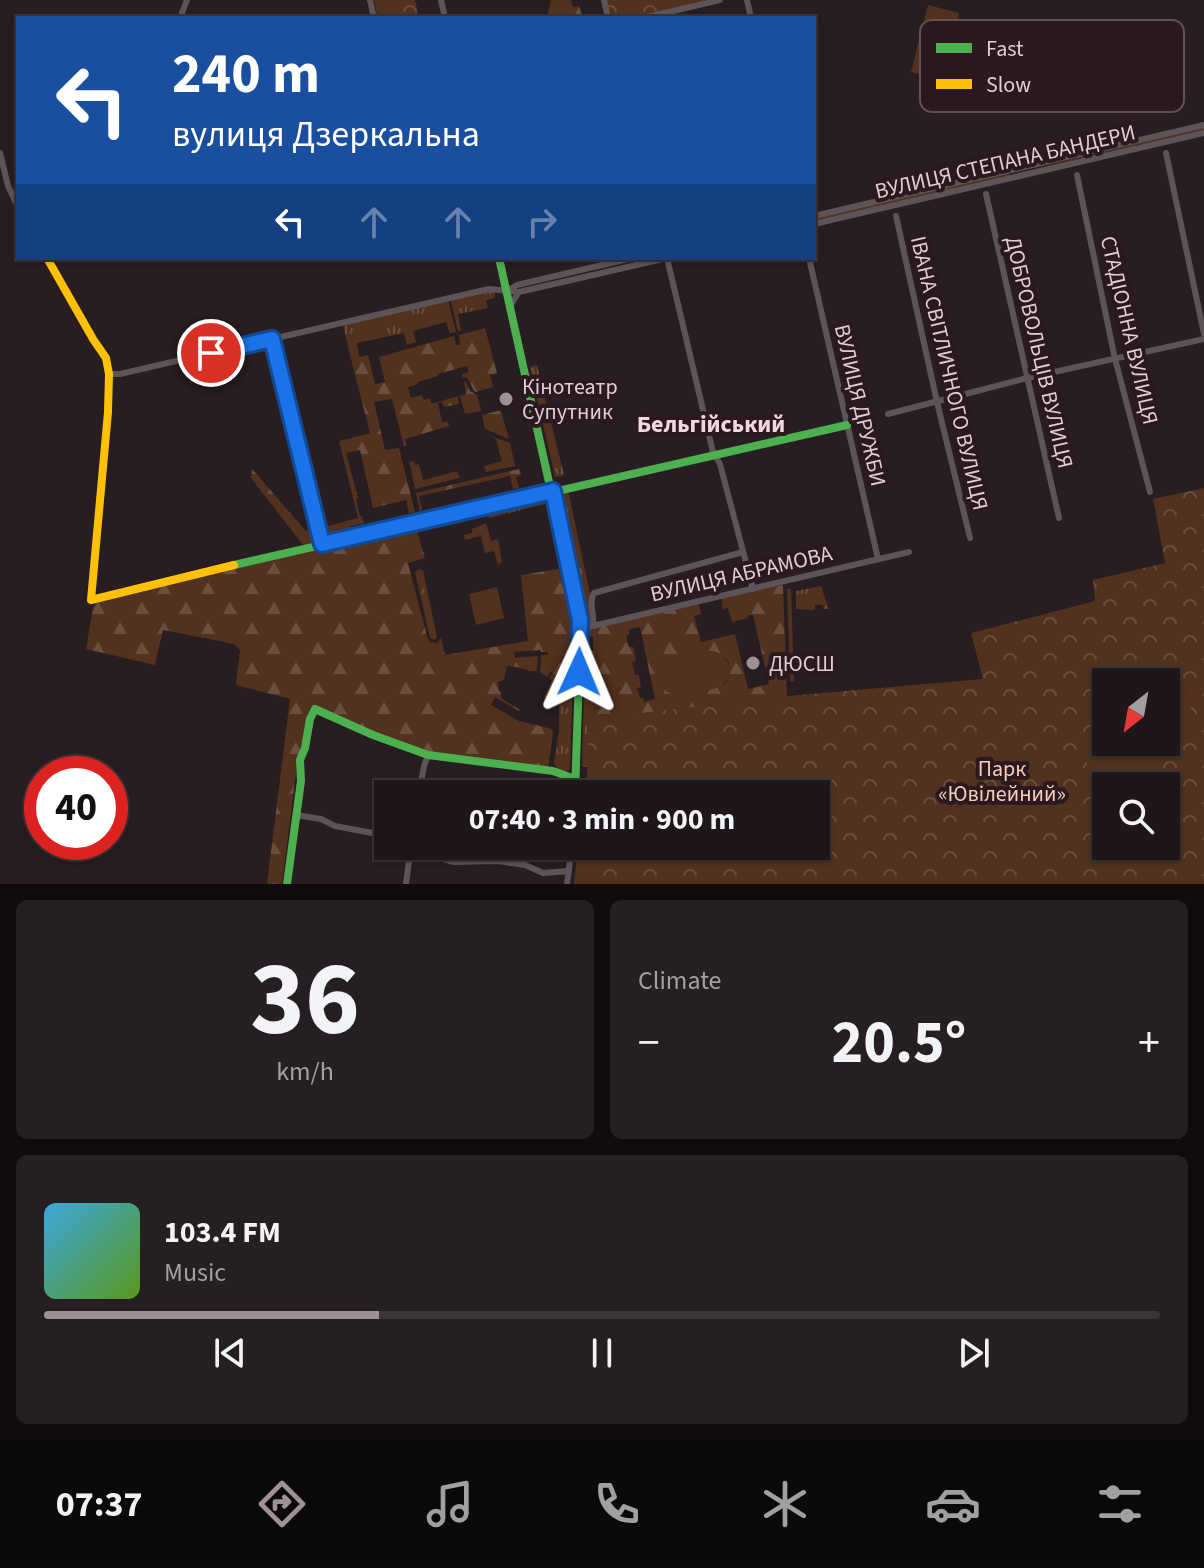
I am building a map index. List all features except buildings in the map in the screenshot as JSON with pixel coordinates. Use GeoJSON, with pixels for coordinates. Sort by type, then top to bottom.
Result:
{"type":"FeatureCollection","features":[{"type":"Feature","properties":{"kind":"street"},"geometry":{"type":"LineString","coordinates":[[652,16],[720,0]]}},
{"type":"Feature","properties":{"kind":"street","name":"ВУЛИЦЯ СТЕПАНА БАНДЕРИ"},"geometry":{"type":"LineString","coordinates":[[816,223],[1204,125]]}},
{"type":"Feature","properties":{"kind":"street","name":"ВУЛИЦЯ СТЕПАНА БАНДЕРИ"},"geometry":{"type":"LineString","coordinates":[[816,216],[1204,133]]}},
{"type":"Feature","properties":{"kind":"street"},"geometry":{"type":"LineString","coordinates":[[0,153],[8,186],[16,203]]}},
{"type":"Feature","properties":{"kind":"street"},"geometry":{"type":"LineString","coordinates":[[888,414],[1204,337],[1166,153]]}},
{"type":"Feature","properties":{"kind":"street","name":"СТАДІОННА ВУЛИЦЯ"},"geometry":{"type":"LineString","coordinates":[[1077,175],[1115,359],[1150,492]]}},
{"type":"Feature","properties":{"kind":"street","name":"ДОБРОВОЛЬЦІВ ВУЛИЦЯ"},"geometry":{"type":"LineString","coordinates":[[986,194],[1059,518]]}},
{"type":"Feature","properties":{"kind":"street","name":"ІВАНА СВІТЛИЧНОГО ВУЛИЦЯ"},"geometry":{"type":"LineString","coordinates":[[896,216],[970,538]]}},
{"type":"Feature","properties":{"kind":"street"},"geometry":{"type":"LineString","coordinates":[[48,260],[106,358],[109,374],[91,600],[322,544],[847,425]]}},
{"type":"Feature","properties":{"kind":"street"},"geometry":{"type":"LineString","coordinates":[[287,884],[301,781],[300,760],[315,709],[428,755],[553,771],[575,779],[578,612],[500,260]]}},
{"type":"Feature","properties":{"kind":"street"},"geometry":{"type":"LineString","coordinates":[[109,374],[120,374],[489,289],[518,289],[625,260]]}},
{"type":"Feature","properties":{"kind":"street"},"geometry":{"type":"LineString","coordinates":[[567,277],[656,260]]}},
{"type":"Feature","properties":{"kind":"street"},"geometry":{"type":"LineString","coordinates":[[667,260],[715,456],[720,464],[753,589]]}},
{"type":"Feature","properties":{"kind":"street","name":"ВУЛИЦЯ ДРУЖБИ"},"geometry":{"type":"LineString","coordinates":[[809,260],[878,559]]}},
{"type":"Feature","properties":{"kind":"street"},"geometry":{"type":"LineString","coordinates":[[504,278],[518,289]]}},
{"type":"Feature","properties":{"kind":"street"},"geometry":{"type":"LineString","coordinates":[[510,306],[518,289]]}},
{"type":"Feature","properties":{"kind":"street"},"geometry":{"type":"LineString","coordinates":[[272,339],[322,544]]}},
{"type":"Feature","properties":{"kind":"street"},"geometry":{"type":"LineString","coordinates":[[593,625],[591,602],[594,593],[743,552]]}},
{"type":"Feature","properties":{"kind":"street","name":"ВУЛИЦЯ АБРАМОВА"},"geometry":{"type":"LineString","coordinates":[[580,629],[909,552]]}},
{"type":"Feature","properties":{"kind":"street"},"geometry":{"type":"LineString","coordinates":[[422,780],[428,755]]}},
{"type":"Feature","properties":{"kind":"street"},"geometry":{"type":"LineString","coordinates":[[296,815],[374,833]]}},
{"type":"Feature","properties":{"kind":"street"},"geometry":{"type":"LineString","coordinates":[[406,884],[409,860]]}},
{"type":"Feature","properties":{"kind":"street"},"geometry":{"type":"LineString","coordinates":[[448,860],[499,861],[525,865],[543,873],[569,871]]}},
{"type":"Feature","properties":{"kind":"street"},"geometry":{"type":"LineString","coordinates":[[567,884],[570,860]]}},
{"type":"Feature","properties":{"kind":"green space"},"geometry":{"type":"Polygon","coordinates":[[[374,0],[415,0],[419,16],[378,16],[374,0]]]}},
{"type":"Feature","properties":{"kind":"green space"},"geometry":{"type":"Polygon","coordinates":[[[551,0],[571,0],[573,7],[579,6],[582,16],[547,16],[551,0]]]}},
{"type":"Feature","properties":{"kind":"green space"},"geometry":{"type":"Polygon","coordinates":[[[605,0],[709,0],[641,16],[609,16],[605,0]]]}},
{"type":"Feature","properties":{"kind":"green space"},"geometry":{"type":"Polygon","coordinates":[[[928,5],[959,13],[957,20],[924,20],[928,5]]]}},
{"type":"Feature","properties":{"kind":"green space"},"geometry":{"type":"Polygon","coordinates":[[[920,37],[920,74],[911,72],[920,37]]]}},
{"type":"Feature","properties":{"kind":"green space"},"geometry":{"type":"Polygon","coordinates":[[[1204,127],[1204,130],[1017,173],[1204,127]]]}},
{"type":"Feature","properties":{"kind":"green space"},"geometry":{"type":"Polygon","coordinates":[[[1009,173],[1010,176],[816,221],[1009,173]]]}},
{"type":"Feature","properties":{"kind":"green space"},"geometry":{"type":"Polygon","coordinates":[[[494,292],[495,298],[486,300],[488,308],[458,314],[461,331],[458,331],[451,303],[453,299],[494,292]]]}},
{"type":"Feature","properties":{"kind":"green space"},"geometry":{"type":"Polygon","coordinates":[[[448,300],[456,332],[450,333],[446,322],[413,331],[416,342],[407,345],[404,333],[357,343],[359,357],[351,359],[343,325],[448,300]]]}},
{"type":"Feature","properties":{"kind":"green space"},"geometry":{"type":"Polygon","coordinates":[[[485,328],[497,373],[490,375],[493,387],[474,391],[467,377],[463,378],[462,374],[469,372],[467,366],[408,387],[411,398],[422,395],[424,400],[430,398],[434,403],[466,394],[465,381],[470,391],[477,395],[481,411],[465,414],[460,396],[459,404],[444,407],[442,402],[438,403],[442,422],[448,422],[449,426],[405,439],[404,446],[392,399],[374,402],[385,450],[399,448],[415,512],[409,513],[406,500],[373,508],[360,450],[346,453],[364,523],[351,526],[347,534],[324,540],[321,528],[358,518],[339,441],[370,433],[351,359],[368,355],[375,384],[385,382],[379,357],[454,336],[456,345],[460,345],[459,335],[485,328]]]}},
{"type":"Feature","properties":{"kind":"green space"},"geometry":{"type":"Polygon","coordinates":[[[537,365],[564,475],[555,477],[530,367],[537,365]]]}},
{"type":"Feature","properties":{"kind":"green space"},"geometry":{"type":"Polygon","coordinates":[[[501,410],[509,439],[485,429],[482,415],[501,410]]]}},
{"type":"Feature","properties":{"kind":"green space"},"geometry":{"type":"Polygon","coordinates":[[[485,434],[510,443],[515,466],[486,472],[484,466],[502,461],[496,439],[485,434]]]}},
{"type":"Feature","properties":{"kind":"green space"},"geometry":{"type":"Polygon","coordinates":[[[409,462],[419,464],[423,480],[457,471],[460,478],[415,489],[409,462]]]}},
{"type":"Feature","properties":{"kind":"green space"},"geometry":{"type":"Polygon","coordinates":[[[252,469],[306,531],[315,529],[318,542],[303,545],[251,478],[252,469]]]}},
{"type":"Feature","properties":{"kind":"green space"},"geometry":{"type":"Polygon","coordinates":[[[519,469],[521,475],[516,477],[519,488],[513,489],[510,476],[419,496],[420,511],[416,493],[519,469]]]}},
{"type":"Feature","properties":{"kind":"green space"},"geometry":{"type":"Polygon","coordinates":[[[540,485],[541,490],[422,517],[421,513],[540,485]]]}},
{"type":"Feature","properties":{"kind":"green space","name":"Парк «Ювілейний»"},"geometry":{"type":"Polygon","coordinates":[[[1204,488],[1204,884],[582,884],[583,860],[830,860],[830,780],[587,780],[590,719],[788,696],[983,679],[971,633],[1095,601],[1093,580],[1165,563],[1153,499],[1204,488]]]}},
{"type":"Feature","properties":{"kind":"green space"},"geometry":{"type":"Polygon","coordinates":[[[568,490],[590,594],[592,619],[586,624],[559,495],[568,490]]]}},
{"type":"Feature","properties":{"kind":"green space"},"geometry":{"type":"Polygon","coordinates":[[[543,497],[545,504],[489,518],[487,510],[543,497]]]}},
{"type":"Feature","properties":{"kind":"green space"},"geometry":{"type":"Polygon","coordinates":[[[545,498],[549,500],[574,609],[573,672],[569,672],[565,683],[553,697],[549,695],[545,701],[544,696],[552,680],[549,678],[553,673],[550,672],[548,677],[540,673],[541,655],[548,655],[548,652],[514,652],[515,658],[538,656],[537,671],[507,666],[504,680],[498,682],[501,698],[520,710],[495,697],[491,705],[519,721],[552,729],[548,768],[441,756],[310,708],[297,765],[282,884],[267,884],[290,699],[236,685],[240,650],[234,644],[163,630],[155,665],[86,649],[93,607],[97,602],[415,525],[425,558],[408,563],[430,642],[437,643],[441,638],[445,655],[528,641],[521,575],[559,569],[570,609],[545,498]]]}},
{"type":"Feature","properties":{"kind":"green space"},"geometry":{"type":"Polygon","coordinates":[[[415,514],[416,518],[353,533],[355,528],[415,514]]]}},
{"type":"Feature","properties":{"kind":"green space"},"geometry":{"type":"Polygon","coordinates":[[[486,523],[491,541],[498,539],[502,562],[498,565],[494,551],[485,553],[481,536],[465,540],[464,535],[486,523]]]}},
{"type":"Feature","properties":{"kind":"green space"},"geometry":{"type":"Polygon","coordinates":[[[423,570],[437,637],[435,640],[430,638],[415,572],[423,570]]]}},
{"type":"Feature","properties":{"kind":"green space"},"geometry":{"type":"Polygon","coordinates":[[[783,585],[787,702],[592,752],[598,626],[699,604],[701,614],[694,616],[701,642],[735,634],[748,689],[769,684],[753,615],[732,622],[728,608],[722,609],[722,598],[783,585]],[[640,627],[629,629],[626,636],[629,647],[633,647],[636,661],[632,662],[641,687],[637,688],[644,702],[655,699],[640,627]],[[711,651],[669,661],[662,683],[669,692],[675,695],[725,684],[730,673],[729,663],[722,655],[711,651]]]}},
{"type":"Feature","properties":{"kind":"green space"},"geometry":{"type":"Polygon","coordinates":[[[821,586],[830,609],[815,605],[815,610],[796,609],[796,591],[821,586]]]}},
{"type":"Feature","properties":{"kind":"green space"},"geometry":{"type":"Polygon","coordinates":[[[497,587],[504,618],[476,625],[469,594],[497,587]]]}},
{"type":"Feature","properties":{"kind":"green space"},"geometry":{"type":"Polygon","coordinates":[[[787,589],[791,589],[794,681],[790,681],[787,589]]]}},
{"type":"Feature","properties":{"kind":"green space"},"geometry":{"type":"Polygon","coordinates":[[[598,626],[591,767],[582,767],[585,651],[593,651],[593,637],[586,636],[586,631],[598,626]]]}},
{"type":"Feature","properties":{"kind":"green space"},"geometry":{"type":"Polygon","coordinates":[[[711,651],[723,655],[730,666],[725,683],[682,696],[665,690],[662,673],[669,662],[674,658],[711,651]]]}},
{"type":"Feature","properties":{"kind":"green space"},"geometry":{"type":"Polygon","coordinates":[[[573,677],[570,769],[566,772],[557,769],[554,762],[559,732],[559,701],[555,698],[573,677]]]}},
{"type":"Feature","properties":{"kind":"green space"},"geometry":{"type":"Polygon","coordinates":[[[1180,679],[1188,701],[1193,705],[1180,722],[1180,679]]]}},
{"type":"Feature","properties":{"kind":"green space"},"geometry":{"type":"Polygon","coordinates":[[[1092,726],[1092,756],[1155,756],[1143,772],[1093,772],[1078,746],[1092,726]]]}},
{"type":"Feature","properties":{"kind":"green space"},"geometry":{"type":"Polygon","coordinates":[[[577,860],[586,860],[584,884],[574,884],[577,860]]]}},
{"type":"Feature","properties":{"kind":"traffic: fast"},"geometry":{"type":"LineString","coordinates":[[499,260],[578,612],[580,644],[575,780]]}},
{"type":"Feature","properties":{"kind":"traffic: fast"},"geometry":{"type":"LineString","coordinates":[[234,565],[847,425]]}},
{"type":"Feature","properties":{"kind":"traffic: fast"},"geometry":{"type":"LineString","coordinates":[[287,884],[301,781],[300,760],[315,709],[428,755],[553,771],[575,779]]}},
{"type":"Feature","properties":{"kind":"traffic: slow"},"geometry":{"type":"LineString","coordinates":[[48,260],[106,358],[109,374],[91,600],[234,565]]}},
{"type":"Feature","properties":{"kind":"place","name":"Кінотеатр Супутник"},"geometry":{"type":"Point","coordinates":[506,399]}},
{"type":"Feature","properties":{"kind":"place","name":"ДЮСШ"},"geometry":{"type":"Point","coordinates":[753,663]}},
{"type":"Feature","properties":{"kind":"district","name":"Бельгійський"},"geometry":{"type":"Point","coordinates":[711,424]}},
{"type":"Feature","properties":{"kind":"route"},"geometry":{"type":"LineString","coordinates":[[211,353],[272,339],[322,544],[553,491],[580,620],[579,672]]}}]}
